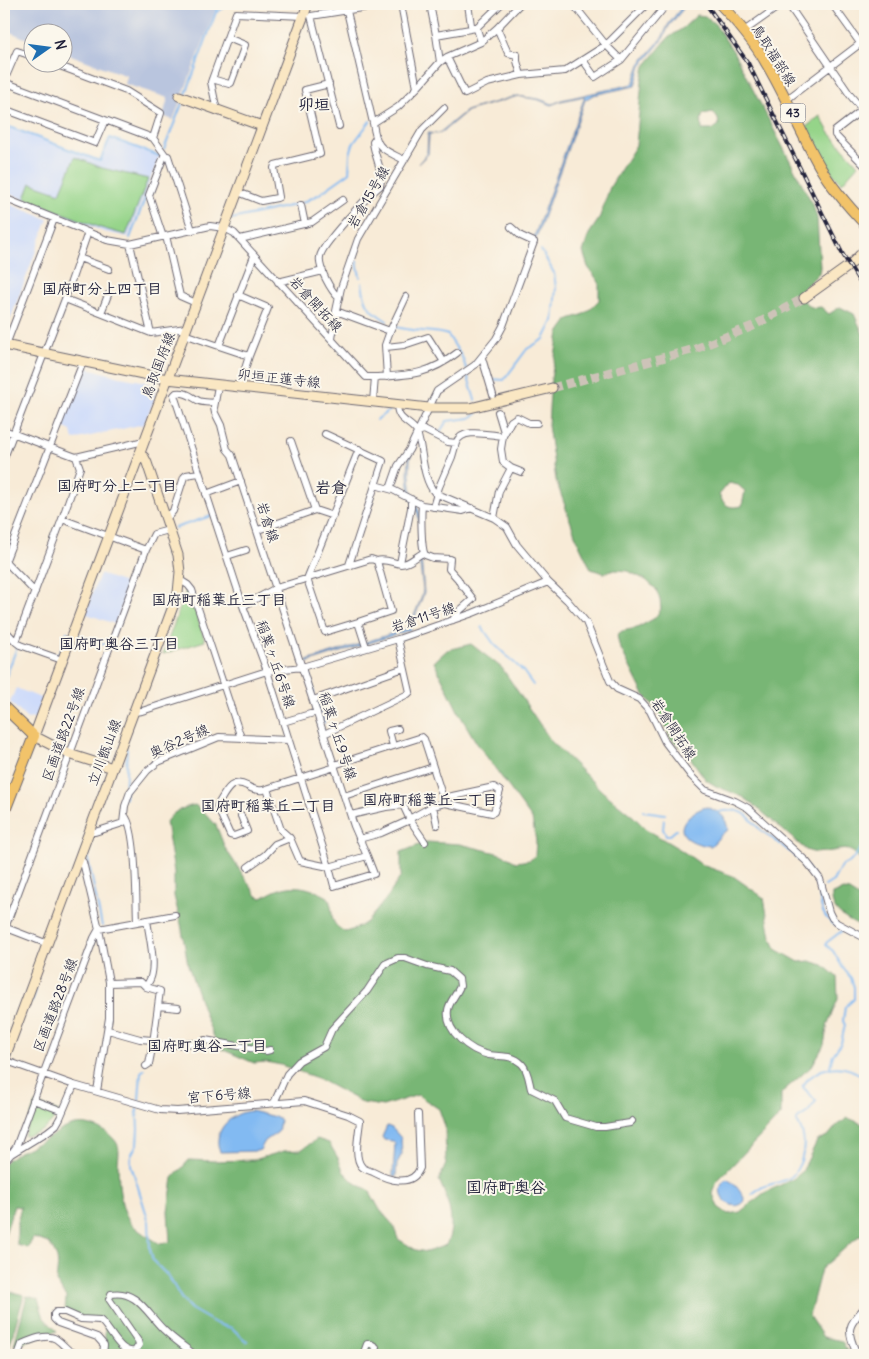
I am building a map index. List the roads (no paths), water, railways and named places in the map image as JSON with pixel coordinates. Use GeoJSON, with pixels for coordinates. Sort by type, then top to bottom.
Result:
{"type":"FeatureCollection","features":[{"type":"Feature","properties":{"kind":"main road","name":"鳥取国府線"},"geometry":{"type":"LineString","coordinates":[[34,736],[308,4]]}},
{"type":"Feature","properties":{"kind":"main road","name":"鳥取福部線"},"geometry":{"type":"LineString","coordinates":[[720,4],[744,31],[764,58],[825,175],[841,197],[865,224]]}},
{"type":"Feature","properties":{"kind":"main road"},"geometry":{"type":"LineString","coordinates":[[179,96],[262,126]]}},
{"type":"Feature","properties":{"kind":"main road"},"geometry":{"type":"LineString","coordinates":[[804,298],[855,260]]}},
{"type":"Feature","properties":{"kind":"main road","name":"卯垣正蓮寺線"},"geometry":{"type":"LineString","coordinates":[[4,347],[44,353],[167,379],[429,408],[470,408],[552,388]]}},
{"type":"Feature","properties":{"kind":"main road","name":"立川甑山線"},"geometry":{"type":"LineString","coordinates":[[4,1060],[174,605],[180,580],[178,555],[170,530],[147,463],[144,457],[139,454]]}},
{"type":"Feature","properties":{"kind":"main road"},"geometry":{"type":"LineString","coordinates":[[4,707],[42,742],[69,754],[113,768]]}},
{"type":"Feature","properties":{"kind":"main road"},"geometry":{"type":"LineString","coordinates":[[4,813],[34,736]]}},
{"type":"Feature","properties":{"kind":"street"},"geometry":{"type":"LineString","coordinates":[[339,126],[311,16],[387,4]]}},
{"type":"Feature","properties":{"kind":"street"},"geometry":{"type":"LineString","coordinates":[[401,4],[417,88]]}},
{"type":"Feature","properties":{"kind":"street"},"geometry":{"type":"LineString","coordinates":[[430,4],[440,62]]}},
{"type":"Feature","properties":{"kind":"street"},"geometry":{"type":"LineString","coordinates":[[468,4],[471,25],[476,28],[481,42]]}},
{"type":"Feature","properties":{"kind":"street"},"geometry":{"type":"LineString","coordinates":[[436,35],[476,28],[500,4]]}},
{"type":"Feature","properties":{"kind":"street"},"geometry":{"type":"LineString","coordinates":[[373,123],[398,107],[440,62],[481,42],[520,4]]}},
{"type":"Feature","properties":{"kind":"street"},"geometry":{"type":"LineString","coordinates":[[573,4],[606,45],[621,60]]}},
{"type":"Feature","properties":{"kind":"street"},"geometry":{"type":"LineString","coordinates":[[447,57],[465,94],[487,84],[521,75],[565,71],[606,45],[647,4]]}},
{"type":"Feature","properties":{"kind":"street"},"geometry":{"type":"LineString","coordinates":[[583,60],[594,77],[621,60],[667,4]]}},
{"type":"Feature","properties":{"kind":"street"},"geometry":{"type":"LineString","coordinates":[[744,31],[782,4]]}},
{"type":"Feature","properties":{"kind":"street"},"geometry":{"type":"LineString","coordinates":[[788,4],[850,95],[864,112],[835,131],[835,134],[865,166]]}},
{"type":"Feature","properties":{"kind":"street"},"geometry":{"type":"LineString","coordinates":[[832,4],[863,42],[865,50]]}},
{"type":"Feature","properties":{"kind":"street"},"geometry":{"type":"LineString","coordinates":[[347,11],[379,146],[404,160]]}},
{"type":"Feature","properties":{"kind":"street"},"geometry":{"type":"LineString","coordinates":[[217,111],[211,85],[212,79],[236,13],[303,16]]}},
{"type":"Feature","properties":{"kind":"street"},"geometry":{"type":"LineString","coordinates":[[497,28],[508,53],[517,55],[521,75]]}},
{"type":"Feature","properties":{"kind":"street"},"geometry":{"type":"LineString","coordinates":[[212,79],[231,83],[245,44],[228,38]]}},
{"type":"Feature","properties":{"kind":"street"},"geometry":{"type":"LineString","coordinates":[[786,100],[863,42]]}},
{"type":"Feature","properties":{"kind":"street"},"geometry":{"type":"LineString","coordinates":[[22,53],[17,51],[4,82],[153,138],[166,156],[168,156],[192,230]]}},
{"type":"Feature","properties":{"kind":"street"},"geometry":{"type":"LineString","coordinates":[[72,70],[126,90],[161,113],[153,138]]}},
{"type":"Feature","properties":{"kind":"street"},"geometry":{"type":"LineString","coordinates":[[238,192],[261,201],[277,198],[279,197],[275,165],[320,154],[305,90],[329,84]]}},
{"type":"Feature","properties":{"kind":"street","name":"岩倉15号線"},"geometry":{"type":"LineString","coordinates":[[332,339],[339,298],[358,239],[422,130],[444,108]]}},
{"type":"Feature","properties":{"kind":"street"},"geometry":{"type":"LineString","coordinates":[[4,109],[95,143],[105,120]]}},
{"type":"Feature","properties":{"kind":"street"},"geometry":{"type":"LineString","coordinates":[[339,298],[326,279],[319,260],[324,247],[354,214],[365,198],[380,186],[379,164],[373,142],[376,138]]}},
{"type":"Feature","properties":{"kind":"street"},"geometry":{"type":"LineString","coordinates":[[166,156],[164,156],[150,195],[164,236],[180,296],[196,303]]}},
{"type":"Feature","properties":{"kind":"street"},"geometry":{"type":"LineString","coordinates":[[380,186],[387,192]]}},
{"type":"Feature","properties":{"kind":"street"},"geometry":{"type":"LineString","coordinates":[[4,198],[107,240],[130,244],[210,226],[224,228]]}},
{"type":"Feature","properties":{"kind":"street"},"geometry":{"type":"LineString","coordinates":[[240,240],[312,222],[343,200]]}},
{"type":"Feature","properties":{"kind":"street"},"geometry":{"type":"LineString","coordinates":[[301,205],[305,224]]}},
{"type":"Feature","properties":{"kind":"street"},"geometry":{"type":"LineString","coordinates":[[4,347],[54,219]]}},
{"type":"Feature","properties":{"kind":"street"},"geometry":{"type":"LineString","coordinates":[[390,489],[398,466],[437,391],[469,370],[482,358],[503,326],[534,242],[521,236],[511,227]]}},
{"type":"Feature","properties":{"kind":"street","name":"岩倉開拓線"},"geometry":{"type":"LineString","coordinates":[[224,228],[234,233],[366,377],[375,377]]}},
{"type":"Feature","properties":{"kind":"street"},"geometry":{"type":"LineString","coordinates":[[4,458],[65,299],[88,232]]}},
{"type":"Feature","properties":{"kind":"street"},"geometry":{"type":"LineString","coordinates":[[130,244],[151,333]]}},
{"type":"Feature","properties":{"kind":"street"},"geometry":{"type":"LineString","coordinates":[[219,346],[254,256]]}},
{"type":"Feature","properties":{"kind":"street"},"geometry":{"type":"LineString","coordinates":[[79,258],[109,269]]}},
{"type":"Feature","properties":{"kind":"street"},"geometry":{"type":"LineString","coordinates":[[855,260],[865,266]]}},
{"type":"Feature","properties":{"kind":"street"},"geometry":{"type":"LineString","coordinates":[[278,282],[323,271]]}},
{"type":"Feature","properties":{"kind":"street"},"geometry":{"type":"LineString","coordinates":[[101,312],[108,295]]}},
{"type":"Feature","properties":{"kind":"street"},"geometry":{"type":"LineString","coordinates":[[238,295],[268,308],[239,388]]}},
{"type":"Feature","properties":{"kind":"street"},"geometry":{"type":"LineString","coordinates":[[387,377],[386,338],[406,297]]}},
{"type":"Feature","properties":{"kind":"street"},"geometry":{"type":"LineString","coordinates":[[65,299],[151,333],[185,331],[219,346],[250,356]]}},
{"type":"Feature","properties":{"kind":"street"},"geometry":{"type":"LineString","coordinates":[[336,311],[390,331]]}},
{"type":"Feature","properties":{"kind":"street"},"geometry":{"type":"LineString","coordinates":[[386,347],[404,345],[428,337],[444,362]]}},
{"type":"Feature","properties":{"kind":"street"},"geometry":{"type":"LineString","coordinates":[[374,402],[375,377],[401,377],[418,373],[444,362],[457,353]]}},
{"type":"Feature","properties":{"kind":"street"},"geometry":{"type":"LineString","coordinates":[[482,358],[493,395]]}},
{"type":"Feature","properties":{"kind":"street"},"geometry":{"type":"LineString","coordinates":[[35,592],[4,561],[83,362]]}},
{"type":"Feature","properties":{"kind":"street","name":"岩倉線"},"geometry":{"type":"LineString","coordinates":[[218,386],[215,412],[258,530],[302,667]]}},
{"type":"Feature","properties":{"kind":"street","name":"稲葉ヶ丘6号線"},"geometry":{"type":"LineString","coordinates":[[215,403],[201,402],[186,393],[176,393],[174,395],[301,778]]}},
{"type":"Feature","properties":{"kind":"street"},"geometry":{"type":"LineString","coordinates":[[397,404],[397,412],[400,418],[417,432],[428,482],[432,490],[437,493]]}},
{"type":"Feature","properties":{"kind":"street"},"geometry":{"type":"LineString","coordinates":[[498,412],[503,434],[502,459],[505,465],[521,472]]}},
{"type":"Feature","properties":{"kind":"street"},"geometry":{"type":"LineString","coordinates":[[503,434],[514,418],[517,417],[530,423],[537,423]]}},
{"type":"Feature","properties":{"kind":"street"},"geometry":{"type":"LineString","coordinates":[[4,430],[76,457],[144,442]]}},
{"type":"Feature","properties":{"kind":"street"},"geometry":{"type":"LineString","coordinates":[[417,432],[424,430],[448,442],[456,443]]}},
{"type":"Feature","properties":{"kind":"street"},"geometry":{"type":"LineString","coordinates":[[325,434],[359,448],[383,461],[349,565]]}},
{"type":"Feature","properties":{"kind":"street"},"geometry":{"type":"LineString","coordinates":[[433,507],[458,438],[462,434],[503,434]]}},
{"type":"Feature","properties":{"kind":"street"},"geometry":{"type":"LineString","coordinates":[[291,440],[315,510]]}},
{"type":"Feature","properties":{"kind":"street"},"geometry":{"type":"LineString","coordinates":[[359,448],[307,578],[324,632],[391,611],[376,561]]}},
{"type":"Feature","properties":{"kind":"street"},"geometry":{"type":"LineString","coordinates":[[16,642],[80,468],[76,457]]}},
{"type":"Feature","properties":{"kind":"street"},"geometry":{"type":"LineString","coordinates":[[494,518],[499,492],[511,468]]}},
{"type":"Feature","properties":{"kind":"street"},"geometry":{"type":"LineString","coordinates":[[166,519],[173,511],[184,477],[199,473]]}},
{"type":"Feature","properties":{"kind":"street"},"geometry":{"type":"LineString","coordinates":[[206,494],[241,481]]}},
{"type":"Feature","properties":{"kind":"street"},"geometry":{"type":"LineString","coordinates":[[375,485],[390,489],[422,505],[463,511],[472,508]]}},
{"type":"Feature","properties":{"kind":"street","name":"岩倉開拓線"},"geometry":{"type":"LineString","coordinates":[[437,493],[494,518],[507,527],[517,545],[548,582],[586,622],[610,682],[618,689],[639,699],[650,711],[665,742],[690,776],[705,790],[748,808],[796,851],[820,879],[832,918],[837,923],[865,938]]}},
{"type":"Feature","properties":{"kind":"street"},"geometry":{"type":"LineString","coordinates":[[400,563],[413,500]]}},
{"type":"Feature","properties":{"kind":"street"},"geometry":{"type":"LineString","coordinates":[[421,554],[422,505]]}},
{"type":"Feature","properties":{"kind":"street"},"geometry":{"type":"LineString","coordinates":[[258,530],[315,510],[333,516]]}},
{"type":"Feature","properties":{"kind":"street"},"geometry":{"type":"LineString","coordinates":[[62,519],[146,550]]}},
{"type":"Feature","properties":{"kind":"street","name":"区画道路22号線"},"geometry":{"type":"LineString","coordinates":[[4,928],[146,550],[154,534],[170,530]]}},
{"type":"Feature","properties":{"kind":"street"},"geometry":{"type":"LineString","coordinates":[[227,556],[246,550]]}},
{"type":"Feature","properties":{"kind":"street"},"geometry":{"type":"LineString","coordinates":[[243,606],[276,588],[349,565],[371,559],[402,564],[421,554]]}},
{"type":"Feature","properties":{"kind":"street"},"geometry":{"type":"LineString","coordinates":[[421,554],[428,558],[450,559],[449,569],[473,598],[456,614],[453,620]]}},
{"type":"Feature","properties":{"kind":"street"},"geometry":{"type":"LineString","coordinates":[[180,580],[188,584],[192,590],[241,738]]}},
{"type":"Feature","properties":{"kind":"street","name":"岩倉11号線"},"geometry":{"type":"LineString","coordinates":[[134,712],[267,671],[302,667],[398,639],[453,620],[548,582]]}},
{"type":"Feature","properties":{"kind":"street"},"geometry":{"type":"LineString","coordinates":[[358,622],[366,647]]}},
{"type":"Feature","properties":{"kind":"street"},"geometry":{"type":"LineString","coordinates":[[4,629],[20,645],[62,660]]}},
{"type":"Feature","properties":{"kind":"street"},"geometry":{"type":"LineString","coordinates":[[324,734],[410,692],[398,639]]}},
{"type":"Feature","properties":{"kind":"street","name":"稲葉ヶ丘9号線"},"geometry":{"type":"LineString","coordinates":[[302,667],[350,816],[374,874],[334,886],[329,867]]}},
{"type":"Feature","properties":{"kind":"street"},"geometry":{"type":"LineString","coordinates":[[313,700],[404,668]]}},
{"type":"Feature","properties":{"kind":"street"},"geometry":{"type":"LineString","coordinates":[[283,722],[317,712]]}},
{"type":"Feature","properties":{"kind":"street"},"geometry":{"type":"LineString","coordinates":[[393,746],[386,732],[398,729]]}},
{"type":"Feature","properties":{"kind":"street","name":"奥谷2号線"},"geometry":{"type":"LineString","coordinates":[[124,816],[130,792],[152,766],[167,758],[219,737],[288,740]]}},
{"type":"Feature","properties":{"kind":"street"},"geometry":{"type":"LineString","coordinates":[[241,816],[247,831],[234,836],[230,835],[218,806],[230,787],[239,782],[258,791],[267,789],[422,737],[444,800]]}},
{"type":"Feature","properties":{"kind":"street"},"geometry":{"type":"LineString","coordinates":[[344,796],[433,767]]}},
{"type":"Feature","properties":{"kind":"street"},"geometry":{"type":"LineString","coordinates":[[301,778],[329,867]]}},
{"type":"Feature","properties":{"kind":"street"},"geometry":{"type":"LineString","coordinates":[[360,839],[381,833],[410,820],[444,800],[494,787],[500,791],[492,814],[444,800]]}},
{"type":"Feature","properties":{"kind":"street"},"geometry":{"type":"LineString","coordinates":[[267,789],[282,830],[290,838],[300,861],[329,867],[367,856]]}},
{"type":"Feature","properties":{"kind":"street"},"geometry":{"type":"LineString","coordinates":[[350,816],[403,805],[410,820],[425,842]]}},
{"type":"Feature","properties":{"kind":"street"},"geometry":{"type":"LineString","coordinates":[[433,806],[437,825]]}},
{"type":"Feature","properties":{"kind":"street"},"geometry":{"type":"LineString","coordinates":[[89,832],[123,824],[124,816]]}},
{"type":"Feature","properties":{"kind":"street"},"geometry":{"type":"LineString","coordinates":[[124,816],[128,819],[130,827],[137,922]]}},
{"type":"Feature","properties":{"kind":"street"},"geometry":{"type":"LineString","coordinates":[[248,867],[265,855],[275,844],[290,838]]}},
{"type":"Feature","properties":{"kind":"street"},"geometry":{"type":"LineString","coordinates":[[79,859],[83,862],[100,929],[108,983],[108,1030],[97,1091]]}},
{"type":"Feature","properties":{"kind":"street"},"geometry":{"type":"LineString","coordinates":[[100,929],[175,915]]}},
{"type":"Feature","properties":{"kind":"street"},"geometry":{"type":"LineString","coordinates":[[145,986],[154,969],[147,920]]}},
{"type":"Feature","properties":{"kind":"street"},"geometry":{"type":"LineString","coordinates":[[4,928],[48,944]]}},
{"type":"Feature","properties":{"kind":"street","name":"区画道路28号線"},"geometry":{"type":"LineString","coordinates":[[7,1153],[16,1147],[42,1073],[94,938],[100,929]]}},
{"type":"Feature","properties":{"kind":"street"},"geometry":{"type":"LineString","coordinates":[[274,1103],[287,1074],[299,1061],[324,1047],[332,1029],[367,991],[385,964],[398,958],[405,958],[427,966],[450,971],[456,975],[460,986],[448,1010],[448,1019],[452,1030],[462,1041],[478,1052],[491,1056],[512,1057],[521,1063],[525,1068],[531,1089],[555,1101],[566,1118],[596,1127],[630,1123],[632,1121]]}},
{"type":"Feature","properties":{"kind":"street"},"geometry":{"type":"LineString","coordinates":[[108,983],[141,982],[145,986],[160,991],[149,1064],[146,1066]]}},
{"type":"Feature","properties":{"kind":"street"},"geometry":{"type":"LineString","coordinates":[[158,1006],[178,1008]]}},
{"type":"Feature","properties":{"kind":"street"},"geometry":{"type":"LineString","coordinates":[[108,1030],[140,1039],[153,1040],[157,1045],[162,1046],[196,1043]]}},
{"type":"Feature","properties":{"kind":"street"},"geometry":{"type":"LineString","coordinates":[[205,1040],[266,1051],[270,1050]]}},
{"type":"Feature","properties":{"kind":"street","name":"宮下6号線"},"geometry":{"type":"LineString","coordinates":[[4,1060],[74,1085],[160,1110],[177,1111],[304,1101],[348,1114],[360,1121],[358,1158],[362,1167],[393,1180],[409,1179],[418,1174],[420,1168],[418,1114]]}},
{"type":"Feature","properties":{"kind":"street"},"geometry":{"type":"LineString","coordinates":[[4,1162],[7,1153],[47,1132],[56,1125],[64,1111],[74,1085]]}},
{"type":"Feature","properties":{"kind":"street"},"geometry":{"type":"LineString","coordinates":[[33,1100],[64,1111]]}},
{"type":"Feature","properties":{"kind":"street"},"geometry":{"type":"LineString","coordinates":[[103,1355],[104,1345],[97,1337],[58,1323],[54,1319],[54,1314],[56,1312],[64,1312],[81,1319],[100,1320],[118,1343],[131,1352],[138,1348],[138,1342],[109,1300],[111,1294],[122,1293],[134,1298],[165,1332],[195,1355]]}},
{"type":"Feature","properties":{"kind":"street"},"geometry":{"type":"LineString","coordinates":[[857,1355],[849,1331],[852,1321],[865,1307]]}},
{"type":"Feature","properties":{"kind":"street"},"geometry":{"type":"LineString","coordinates":[[18,1355],[22,1344],[35,1339],[50,1337],[55,1338],[70,1352],[82,1355]]}},
{"type":"Feature","properties":{"kind":"street"},"geometry":{"type":"LineString","coordinates":[[363,1355],[367,1344],[371,1344],[376,1347],[374,1355]]}},
{"type":"Feature","properties":{"kind":"water"},"geometry":{"type":"Polygon","coordinates":[[[684,4],[687,4],[669,26],[663,39],[641,66],[635,86],[593,95],[585,100],[535,241],[533,240],[585,96],[551,105],[539,100],[522,97],[539,99],[553,104],[561,100],[633,84],[640,64],[662,38],[668,25],[684,4]]]}},
{"type":"Feature","properties":{"kind":"water"},"geometry":{"type":"Polygon","coordinates":[[[517,96],[467,111],[439,133],[466,111],[517,96]]]}},
{"type":"Feature","properties":{"kind":"water"},"geometry":{"type":"Polygon","coordinates":[[[428,133],[434,134],[429,134],[428,154],[418,164],[427,153],[428,133]]]}},
{"type":"Feature","properties":{"kind":"water"},"geometry":{"type":"Polygon","coordinates":[[[416,439],[410,459],[410,475],[412,496],[420,513],[420,545],[424,593],[410,630],[306,663],[304,662],[409,628],[423,589],[418,550],[418,514],[410,497],[408,474],[409,453],[416,439]]]}},
{"type":"Feature","properties":{"kind":"water"},"geometry":{"type":"Polygon","coordinates":[[[707,807],[722,815],[728,830],[711,846],[692,841],[686,837],[682,828],[689,816],[707,807]]]}},
{"type":"Feature","properties":{"kind":"water"},"geometry":{"type":"Polygon","coordinates":[[[251,1111],[280,1120],[278,1132],[265,1141],[260,1150],[220,1152],[218,1137],[225,1124],[237,1115],[251,1111]]]}},
{"type":"Feature","properties":{"kind":"water"},"geometry":{"type":"Polygon","coordinates":[[[387,1126],[392,1128],[401,1138],[402,1154],[397,1163],[396,1177],[393,1177],[395,1143],[384,1140],[382,1137],[387,1126]]]}},
{"type":"Feature","properties":{"kind":"water"},"geometry":{"type":"Polygon","coordinates":[[[727,1179],[738,1188],[744,1198],[745,1201],[740,1205],[734,1206],[729,1204],[721,1195],[722,1184],[727,1179]]]}},
{"type":"Feature","properties":{"kind":"waterway"},"geometry":{"type":"LineString","coordinates":[[186,94],[219,4]]}},
{"type":"Feature","properties":{"kind":"waterway"},"geometry":{"type":"LineString","coordinates":[[217,12],[230,4]]}},
{"type":"Feature","properties":{"kind":"waterway"},"geometry":{"type":"LineString","coordinates":[[164,149],[183,101]]}},
{"type":"Feature","properties":{"kind":"waterway"},"geometry":{"type":"LineString","coordinates":[[302,203],[318,195],[349,173],[350,154],[353,144],[370,121]]}},
{"type":"Feature","properties":{"kind":"waterway"},"geometry":{"type":"LineString","coordinates":[[4,125],[100,161],[110,138],[160,156]]}},
{"type":"Feature","properties":{"kind":"waterway"},"geometry":{"type":"LineString","coordinates":[[130,238],[146,196]]}},
{"type":"Feature","properties":{"kind":"waterway"},"geometry":{"type":"LineString","coordinates":[[232,219],[299,204]]}},
{"type":"Feature","properties":{"kind":"waterway"},"geometry":{"type":"LineString","coordinates":[[490,379],[504,380],[527,349],[544,339],[553,321],[556,288],[554,273],[541,250]]}},
{"type":"Feature","properties":{"kind":"waterway"},"geometry":{"type":"LineString","coordinates":[[357,261],[360,277]]}},
{"type":"Feature","properties":{"kind":"waterway"},"geometry":{"type":"LineString","coordinates":[[362,283],[364,297],[368,306],[387,321]]}},
{"type":"Feature","properties":{"kind":"waterway"},"geometry":{"type":"LineString","coordinates":[[394,326],[408,330],[448,335],[462,357],[466,368]]}},
{"type":"Feature","properties":{"kind":"waterway"},"geometry":{"type":"LineString","coordinates":[[467,374],[475,400]]}},
{"type":"Feature","properties":{"kind":"waterway"},"geometry":{"type":"LineString","coordinates":[[376,420],[390,410]]}},
{"type":"Feature","properties":{"kind":"waterway"},"geometry":{"type":"LineString","coordinates":[[438,435],[447,421],[470,418],[477,414]]}},
{"type":"Feature","properties":{"kind":"waterway"},"geometry":{"type":"LineString","coordinates":[[175,528],[211,516]]}},
{"type":"Feature","properties":{"kind":"waterway"},"geometry":{"type":"LineString","coordinates":[[482,627],[494,644],[523,671],[533,685]]}},
{"type":"Feature","properties":{"kind":"waterway"},"geometry":{"type":"LineString","coordinates":[[55,655],[59,654],[67,632]]}},
{"type":"Feature","properties":{"kind":"waterway"},"geometry":{"type":"LineString","coordinates":[[77,635],[106,645]]}},
{"type":"Feature","properties":{"kind":"waterway"},"geometry":{"type":"LineString","coordinates":[[4,682],[17,647]]}},
{"type":"Feature","properties":{"kind":"waterway"},"geometry":{"type":"LineString","coordinates":[[308,670],[314,693]]}},
{"type":"Feature","properties":{"kind":"waterway"},"geometry":{"type":"LineString","coordinates":[[317,702],[324,723]]}},
{"type":"Feature","properties":{"kind":"waterway"},"geometry":{"type":"LineString","coordinates":[[125,799],[127,749]]}},
{"type":"Feature","properties":{"kind":"waterway"},"geometry":{"type":"LineString","coordinates":[[715,813],[731,810],[744,814],[797,858],[814,878],[819,891],[822,910],[835,925]]}},
{"type":"Feature","properties":{"kind":"waterway"},"geometry":{"type":"LineString","coordinates":[[643,811],[665,814]]}},
{"type":"Feature","properties":{"kind":"waterway"},"geometry":{"type":"LineString","coordinates":[[664,820],[663,829],[666,835],[670,835],[676,830]]}},
{"type":"Feature","properties":{"kind":"waterway"},"geometry":{"type":"LineString","coordinates":[[825,886],[833,881],[841,866],[851,861],[865,843]]}},
{"type":"Feature","properties":{"kind":"waterway"},"geometry":{"type":"LineString","coordinates":[[87,855],[102,926]]}},
{"type":"Feature","properties":{"kind":"waterway"},"geometry":{"type":"LineString","coordinates":[[830,1066],[833,1055],[841,1043],[845,1025],[843,1021],[845,1007],[854,999],[854,987],[851,978],[833,951],[826,945],[843,930]]}},
{"type":"Feature","properties":{"kind":"waterway"},"geometry":{"type":"LineString","coordinates":[[847,932],[865,943]]}},
{"type":"Feature","properties":{"kind":"waterway"},"geometry":{"type":"LineString","coordinates":[[32,1002],[36,990]]}},
{"type":"Feature","properties":{"kind":"waterway"},"geometry":{"type":"LineString","coordinates":[[752,1194],[756,1190],[791,1177],[798,1168],[803,1155],[804,1145],[803,1135],[796,1120],[808,1112],[816,1101],[803,1087],[809,1078],[823,1070],[838,1067],[862,1076]]}},
{"type":"Feature","properties":{"kind":"waterway"},"geometry":{"type":"LineString","coordinates":[[139,1100],[141,1072],[145,1069]]}},
{"type":"Feature","properties":{"kind":"waterway"},"geometry":{"type":"LineString","coordinates":[[137,1109],[137,1144],[131,1155],[131,1165],[149,1222],[150,1249],[153,1261],[169,1277],[181,1298],[191,1309],[217,1324],[232,1328],[247,1342]]}},
{"type":"Feature","properties":{"kind":"tunnel"},"geometry":{"type":"LineString","coordinates":[[552,388],[695,349],[753,326],[804,298]]}},
{"type":"Feature","properties":{"kind":"railway"},"geometry":{"type":"LineString","coordinates":[[706,4],[748,63],[842,253],[865,291]]}},
{"type":"Feature","properties":{"kind":"district","name":"卯垣"},"geometry":{"type":"Point","coordinates":[314,104]}},
{"type":"Feature","properties":{"kind":"district","name":"国府町分上四丁目"},"geometry":{"type":"Point","coordinates":[102,289]}},
{"type":"Feature","properties":{"kind":"district","name":"国府町分上二丁目"},"geometry":{"type":"Point","coordinates":[117,486]}},
{"type":"Feature","properties":{"kind":"district","name":"岩倉"},"geometry":{"type":"Point","coordinates":[331,487]}},
{"type":"Feature","properties":{"kind":"district","name":"国府町稲葉丘三丁目"},"geometry":{"type":"Point","coordinates":[219,600]}},
{"type":"Feature","properties":{"kind":"district","name":"国府町奥谷三丁目"},"geometry":{"type":"Point","coordinates":[119,644]}},
{"type":"Feature","properties":{"kind":"district","name":"国府町稲葉丘一丁目"},"geometry":{"type":"Point","coordinates":[430,800]}},
{"type":"Feature","properties":{"kind":"district","name":"国府町稲葉丘二丁目"},"geometry":{"type":"Point","coordinates":[268,806]}},
{"type":"Feature","properties":{"kind":"district","name":"国府町奥谷一丁目"},"geometry":{"type":"Point","coordinates":[207,1046]}},
{"type":"Feature","properties":{"kind":"district","name":"国府町奥谷"},"geometry":{"type":"Point","coordinates":[506,1187]}}]}
